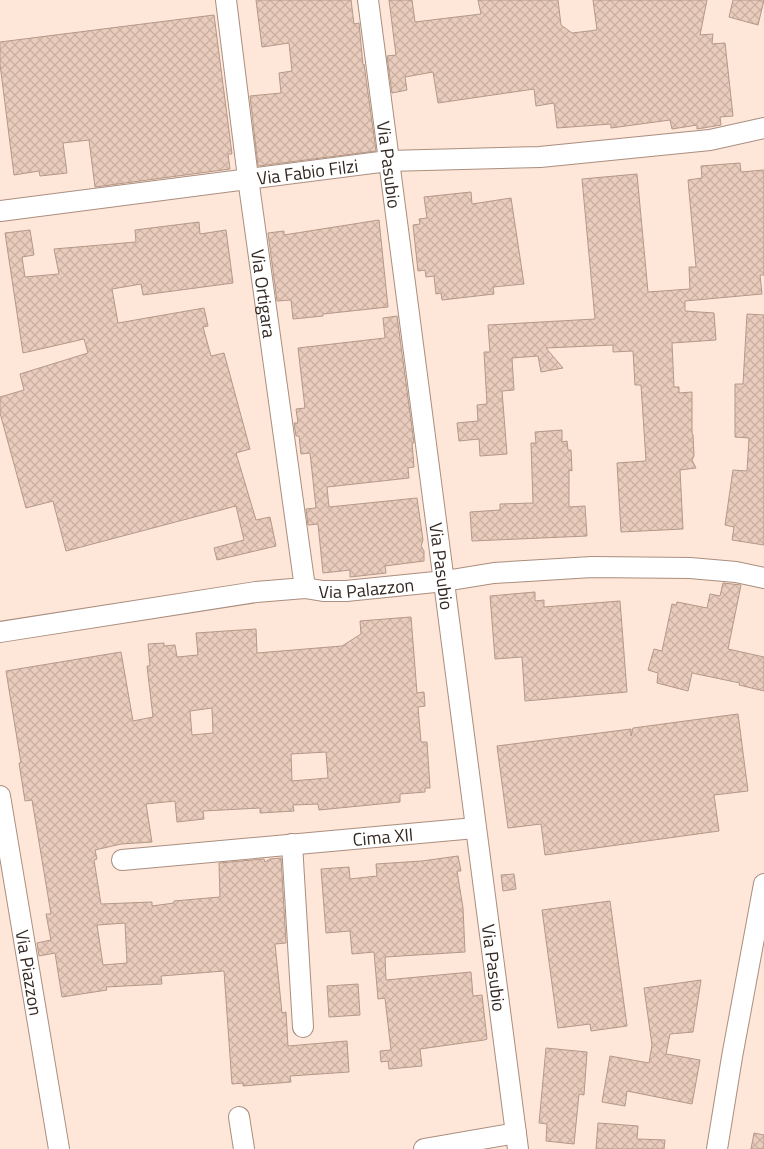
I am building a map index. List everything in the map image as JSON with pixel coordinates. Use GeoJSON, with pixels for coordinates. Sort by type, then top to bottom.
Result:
{"type":"FeatureCollection","features":[{"type":"Feature","properties":{"kind":"street","name":"Via Ortigara"},"geometry":{"type":"LineString","coordinates":[[226,0],[248,178],[305,588]]}},
{"type":"Feature","properties":{"kind":"street","name":"Via Pasubio"},"geometry":{"type":"LineString","coordinates":[[368,0],[517,1141],[424,1149]]}},
{"type":"Feature","properties":{"kind":"street","name":"Via Fabio Filzi"},"geometry":{"type":"LineString","coordinates":[[0,211],[388,161],[540,157],[710,140],[764,128]]}},
{"type":"Feature","properties":{"kind":"street","name":"Via Palazzon"},"geometry":{"type":"LineString","coordinates":[[0,632],[256,592],[305,588],[323,591],[346,591],[445,581],[494,573],[592,567],[690,568],[736,572],[764,578]]}},
{"type":"Feature","properties":{"kind":"street","name":"Via Piazzon"},"geometry":{"type":"LineString","coordinates":[[0,796],[59,1149]]}},
{"type":"Feature","properties":{"kind":"street","name":"Cima XII"},"geometry":{"type":"LineString","coordinates":[[122,860],[475,828]]}},
{"type":"Feature","properties":{"kind":"street"},"geometry":{"type":"LineString","coordinates":[[292,844],[303,1027]]}},
{"type":"Feature","properties":{"kind":"street"},"geometry":{"type":"LineString","coordinates":[[717,1149],[764,884]]}},
{"type":"Feature","properties":{"kind":"street"},"geometry":{"type":"LineString","coordinates":[[239,1117],[244,1149]]}},
{"type":"Feature","properties":{"kind":"building"},"geometry":{"type":"Polygon","coordinates":[[[256,0],[351,0],[354,24],[359,23],[363,65],[376,151],[258,166],[250,96],[281,93],[279,73],[292,71],[289,43],[262,47],[256,0]]]}},
{"type":"Feature","properties":{"kind":"building"},"geometry":{"type":"Polygon","coordinates":[[[389,0],[412,0],[415,22],[481,14],[478,0],[558,0],[561,25],[572,33],[597,30],[593,0],[707,0],[700,35],[713,34],[712,44],[725,43],[733,116],[720,117],[721,125],[697,129],[697,125],[672,129],[670,120],[611,128],[611,124],[557,128],[554,103],[536,106],[534,89],[438,103],[433,72],[405,77],[407,90],[392,93],[387,56],[396,55],[389,0]]]}},
{"type":"Feature","properties":{"kind":"building"},"geometry":{"type":"Polygon","coordinates":[[[733,0],[764,0],[758,25],[729,17],[733,0]]]}},
{"type":"Feature","properties":{"kind":"building"},"geometry":{"type":"Polygon","coordinates":[[[214,15],[232,154],[228,154],[230,169],[95,187],[89,140],[63,143],[67,173],[40,176],[39,171],[14,175],[0,64],[0,42],[214,15]]]}},
{"type":"Feature","properties":{"kind":"building"},"geometry":{"type":"Polygon","coordinates":[[[740,163],[741,172],[764,170],[764,275],[760,275],[762,294],[685,301],[685,311],[714,313],[716,340],[672,343],[674,387],[679,387],[679,393],[692,392],[694,456],[692,460],[696,468],[680,470],[683,529],[621,532],[617,463],[646,461],[641,385],[635,385],[633,351],[613,352],[613,345],[546,348],[563,368],[541,372],[538,356],[512,358],[514,390],[502,391],[507,454],[480,456],[479,439],[459,441],[457,423],[478,421],[477,405],[487,404],[484,352],[490,352],[488,325],[595,319],[582,179],[637,174],[648,292],[690,289],[689,267],[696,267],[688,180],[702,178],[701,166],[740,163]]]}},
{"type":"Feature","properties":{"kind":"building"},"geometry":{"type":"Polygon","coordinates":[[[471,192],[472,204],[511,198],[524,284],[493,287],[494,294],[442,300],[441,293],[436,294],[434,276],[426,277],[425,270],[418,271],[413,225],[420,224],[419,219],[427,218],[424,197],[471,192]]]}},
{"type":"Feature","properties":{"kind":"building"},"geometry":{"type":"Polygon","coordinates":[[[379,220],[388,307],[293,319],[291,300],[277,301],[268,233],[284,231],[284,235],[379,220]]]}},
{"type":"Feature","properties":{"kind":"building"},"geometry":{"type":"Polygon","coordinates":[[[199,222],[200,234],[226,230],[233,283],[143,295],[141,284],[112,289],[118,323],[204,308],[208,326],[203,327],[211,356],[224,353],[250,449],[236,453],[256,520],[270,517],[276,546],[217,560],[214,548],[244,540],[236,506],[66,551],[53,501],[26,508],[0,413],[0,397],[24,390],[20,374],[88,353],[84,339],[23,353],[5,233],[30,230],[34,255],[22,257],[25,277],[59,274],[54,249],[136,242],[135,230],[199,222]]]}},
{"type":"Feature","properties":{"kind":"building"},"geometry":{"type":"Polygon","coordinates":[[[747,314],[764,315],[764,545],[732,540],[734,527],[725,525],[733,470],[747,471],[749,438],[735,437],[735,384],[743,384],[747,314]]]}},
{"type":"Feature","properties":{"kind":"building"},"geometry":{"type":"Polygon","coordinates":[[[397,316],[414,443],[412,443],[414,467],[408,468],[409,478],[327,487],[329,507],[417,498],[424,561],[385,566],[386,573],[350,577],[350,570],[323,573],[318,524],[308,525],[306,509],[316,508],[310,453],[301,454],[299,436],[296,436],[294,423],[298,423],[296,409],[305,408],[298,348],[385,338],[383,318],[397,316]]]}},
{"type":"Feature","properties":{"kind":"building"},"geometry":{"type":"Polygon","coordinates":[[[562,430],[562,442],[567,441],[568,450],[571,450],[572,471],[569,470],[569,507],[585,506],[587,536],[472,541],[470,512],[500,510],[500,504],[533,503],[531,443],[536,443],[535,432],[562,430]]]}},
{"type":"Feature","properties":{"kind":"building"},"geometry":{"type":"Polygon","coordinates":[[[723,583],[741,585],[728,649],[764,657],[764,691],[739,685],[740,683],[692,673],[688,691],[657,683],[658,673],[648,670],[654,649],[662,651],[672,604],[676,605],[677,602],[707,608],[710,594],[720,596],[723,583]]]}},
{"type":"Feature","properties":{"kind":"building"},"geometry":{"type":"Polygon","coordinates":[[[535,592],[535,601],[544,600],[544,607],[620,601],[627,692],[525,701],[522,657],[495,659],[490,596],[535,592]]]}},
{"type":"Feature","properties":{"kind":"building"},"geometry":{"type":"Polygon","coordinates":[[[411,617],[417,693],[424,692],[425,706],[418,707],[421,742],[427,742],[430,788],[425,788],[425,792],[400,794],[400,802],[319,810],[318,804],[293,805],[294,811],[260,813],[260,808],[203,811],[204,819],[177,822],[175,801],[146,804],[152,842],[121,844],[95,850],[97,859],[94,860],[101,904],[152,902],[152,906],[174,903],[174,901],[220,897],[219,863],[264,859],[265,862],[270,859],[281,858],[286,943],[275,944],[282,1013],[286,1012],[288,1046],[347,1041],[349,1072],[290,1076],[291,1082],[243,1086],[243,1083],[232,1084],[224,971],[161,976],[162,984],[106,987],[107,990],[62,997],[55,953],[39,956],[37,943],[51,940],[46,914],[51,914],[32,800],[25,801],[19,763],[21,763],[6,671],[121,652],[133,721],[153,717],[147,666],[150,666],[148,644],[164,643],[164,646],[175,645],[177,657],[198,655],[196,633],[256,629],[257,653],[342,646],[361,634],[360,621],[411,617]],[[212,708],[190,711],[192,735],[213,733],[212,708]],[[326,752],[291,754],[292,781],[328,778],[326,752]],[[125,923],[97,925],[103,965],[127,963],[125,923]]]}},
{"type":"Feature","properties":{"kind":"building"},"geometry":{"type":"Polygon","coordinates":[[[738,714],[748,791],[714,795],[719,831],[545,855],[541,824],[508,828],[497,746],[631,729],[631,736],[633,728],[738,714]]]}},
{"type":"Feature","properties":{"kind":"building"},"geometry":{"type":"Polygon","coordinates":[[[458,856],[461,871],[457,871],[463,908],[465,952],[385,957],[386,980],[471,972],[473,996],[482,995],[487,1039],[420,1049],[422,1066],[389,1069],[388,1061],[381,1062],[380,1051],[391,1050],[385,998],[378,999],[374,952],[352,954],[350,931],[326,933],[321,869],[349,867],[350,879],[377,876],[376,864],[458,856]]]}},
{"type":"Feature","properties":{"kind":"building"},"geometry":{"type":"Polygon","coordinates":[[[514,874],[516,889],[503,891],[501,875],[514,874]]]}},
{"type":"Feature","properties":{"kind":"building"},"geometry":{"type":"Polygon","coordinates":[[[610,901],[627,1026],[591,1031],[590,1024],[558,1028],[542,910],[610,901]]]}},
{"type":"Feature","properties":{"kind":"building"},"geometry":{"type":"Polygon","coordinates":[[[701,980],[693,1032],[670,1034],[666,1054],[700,1060],[692,1104],[627,1091],[625,1106],[602,1102],[610,1056],[649,1063],[652,1045],[644,988],[701,980]]]}},
{"type":"Feature","properties":{"kind":"building"},"geometry":{"type":"Polygon","coordinates":[[[358,984],[360,1015],[329,1017],[327,986],[358,984]]]}},
{"type":"Feature","properties":{"kind":"building"},"geometry":{"type":"Polygon","coordinates":[[[546,1048],[587,1052],[584,1095],[579,1094],[574,1144],[546,1141],[547,1124],[539,1123],[546,1048]]]}},
{"type":"Feature","properties":{"kind":"building"},"geometry":{"type":"Polygon","coordinates":[[[598,1123],[638,1126],[637,1139],[665,1140],[664,1149],[596,1149],[598,1123]]]}},
{"type":"Feature","properties":{"kind":"building"},"geometry":{"type":"Polygon","coordinates":[[[754,1133],[764,1135],[764,1149],[751,1149],[754,1133]]]}}]}
